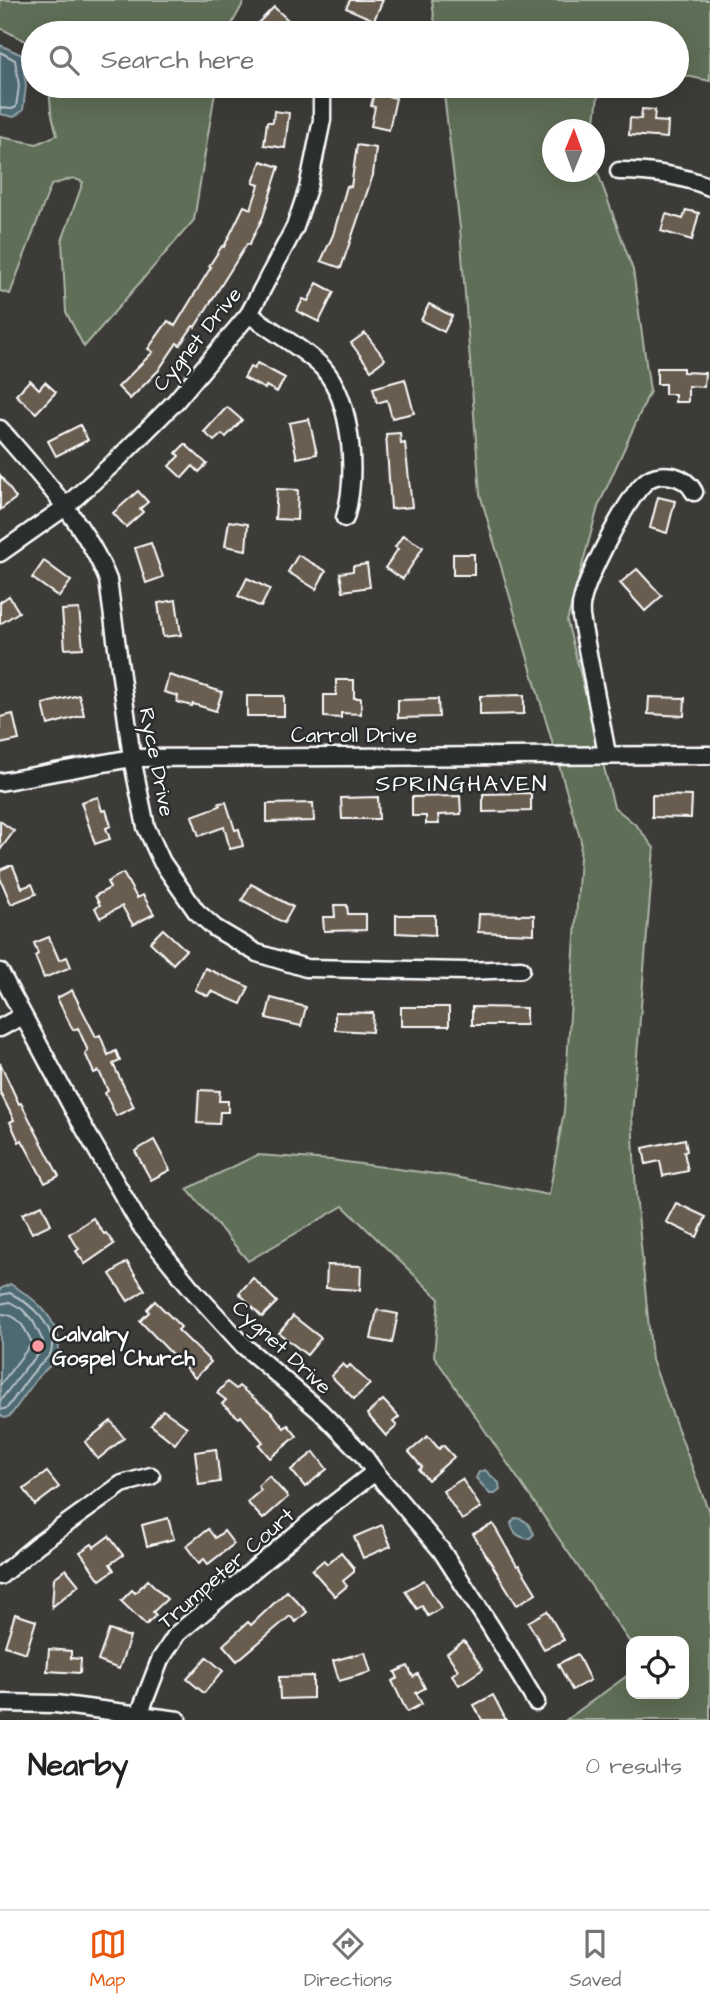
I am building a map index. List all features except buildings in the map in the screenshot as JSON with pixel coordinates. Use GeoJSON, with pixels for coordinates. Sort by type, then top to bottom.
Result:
{"type":"FeatureCollection","features":[{"type":"Feature","properties":{"kind":"street","name":"Cygnet Drive"},"geometry":{"type":"LineString","coordinates":[[0,553],[64,508],[160,418],[249,314],[295,227],[317,151],[323,120],[322,98]]}},
{"type":"Feature","properties":{"kind":"street"},"geometry":{"type":"LineString","coordinates":[[619,171],[659,173],[710,187]]}},
{"type":"Feature","properties":{"kind":"street"},"geometry":{"type":"LineString","coordinates":[[249,314],[322,367],[339,396],[347,427],[352,473],[350,501],[345,518]]}},
{"type":"Feature","properties":{"kind":"street","name":"Ryce Drive"},"geometry":{"type":"LineString","coordinates":[[0,429],[64,508],[96,553],[108,580],[132,758],[146,827],[162,862],[196,911],[215,928],[257,953],[306,968],[466,971],[521,969]]}},
{"type":"Feature","properties":{"kind":"street"},"geometry":{"type":"LineString","coordinates":[[607,754],[581,617],[582,600],[614,530],[640,486],[647,480],[671,475],[690,485],[694,492]]}},
{"type":"Feature","properties":{"kind":"street","name":"Carroll Drive"},"geometry":{"type":"LineString","coordinates":[[0,782],[132,758],[710,755]]}},
{"type":"Feature","properties":{"kind":"street","name":"Cygnet Drive"},"geometry":{"type":"LineString","coordinates":[[0,972],[139,1225],[244,1346],[347,1436],[440,1550],[536,1702]]}},
{"type":"Feature","properties":{"kind":"street"},"geometry":{"type":"LineString","coordinates":[[0,1028],[22,1016]]}},
{"type":"Feature","properties":{"kind":"street","name":"Trumpeter Court"},"geometry":{"type":"LineString","coordinates":[[137,1718],[160,1660],[177,1634],[313,1520],[375,1472]]}},
{"type":"Feature","properties":{"kind":"street"},"geometry":{"type":"LineString","coordinates":[[0,1576],[37,1545],[122,1484],[151,1476]]}},
{"type":"Feature","properties":{"kind":"street"},"geometry":{"type":"LineString","coordinates":[[0,1703],[56,1704],[137,1718],[178,1720]]}},
{"type":"Feature","properties":{"kind":"green space"},"geometry":{"type":"Polygon","coordinates":[[[0,0],[245,0],[234,21],[21,21],[21,39],[0,28],[0,0]]]}},
{"type":"Feature","properties":{"kind":"green space"},"geometry":{"type":"Polygon","coordinates":[[[432,0],[710,0],[710,81],[689,77],[689,21],[435,21],[432,0]]]}},
{"type":"Feature","properties":{"kind":"green space"},"geometry":{"type":"Polygon","coordinates":[[[50,98],[214,98],[194,220],[84,347],[66,312],[62,241],[83,182],[73,178],[51,185],[10,294],[0,291],[0,137],[37,144],[57,135],[50,98]]]}},
{"type":"Feature","properties":{"kind":"green space"},"geometry":{"type":"Polygon","coordinates":[[[444,98],[598,98],[595,119],[542,119],[542,182],[601,182],[633,270],[650,391],[598,507],[567,621],[614,807],[637,826],[654,848],[632,1116],[636,1194],[652,1360],[710,1515],[710,1720],[566,1720],[626,1677],[626,1699],[689,1699],[689,1636],[626,1637],[434,1356],[439,1299],[343,1206],[248,1261],[187,1189],[257,1155],[331,1160],[450,1176],[549,1195],[564,1111],[581,841],[480,494],[460,228],[444,98]]]}},
{"type":"Feature","properties":{"kind":"water"},"geometry":{"type":"Polygon","coordinates":[[[0,45],[21,55],[21,98],[24,98],[23,110],[14,117],[0,114],[0,45]]]}},
{"type":"Feature","properties":{"kind":"water"},"geometry":{"type":"Polygon","coordinates":[[[10,1284],[33,1299],[45,1312],[55,1327],[59,1344],[58,1358],[38,1377],[10,1416],[5,1418],[0,1415],[0,1289],[10,1284]]]}},
{"type":"Feature","properties":{"kind":"water"},"geometry":{"type":"Polygon","coordinates":[[[485,1470],[499,1483],[500,1490],[495,1494],[490,1494],[476,1478],[479,1472],[485,1470]]]}},
{"type":"Feature","properties":{"kind":"water"},"geometry":{"type":"Polygon","coordinates":[[[515,1518],[525,1521],[530,1527],[534,1534],[529,1539],[515,1532],[511,1523],[515,1518]]]}},
{"type":"Feature","properties":{"kind":"place","name":"Calvalry Gospel Church"},"geometry":{"type":"Point","coordinates":[38,1346]}},
{"type":"Feature","properties":{"kind":"district","name":"SPRINGHAVEN"},"geometry":{"type":"Point","coordinates":[462,783]}}]}
